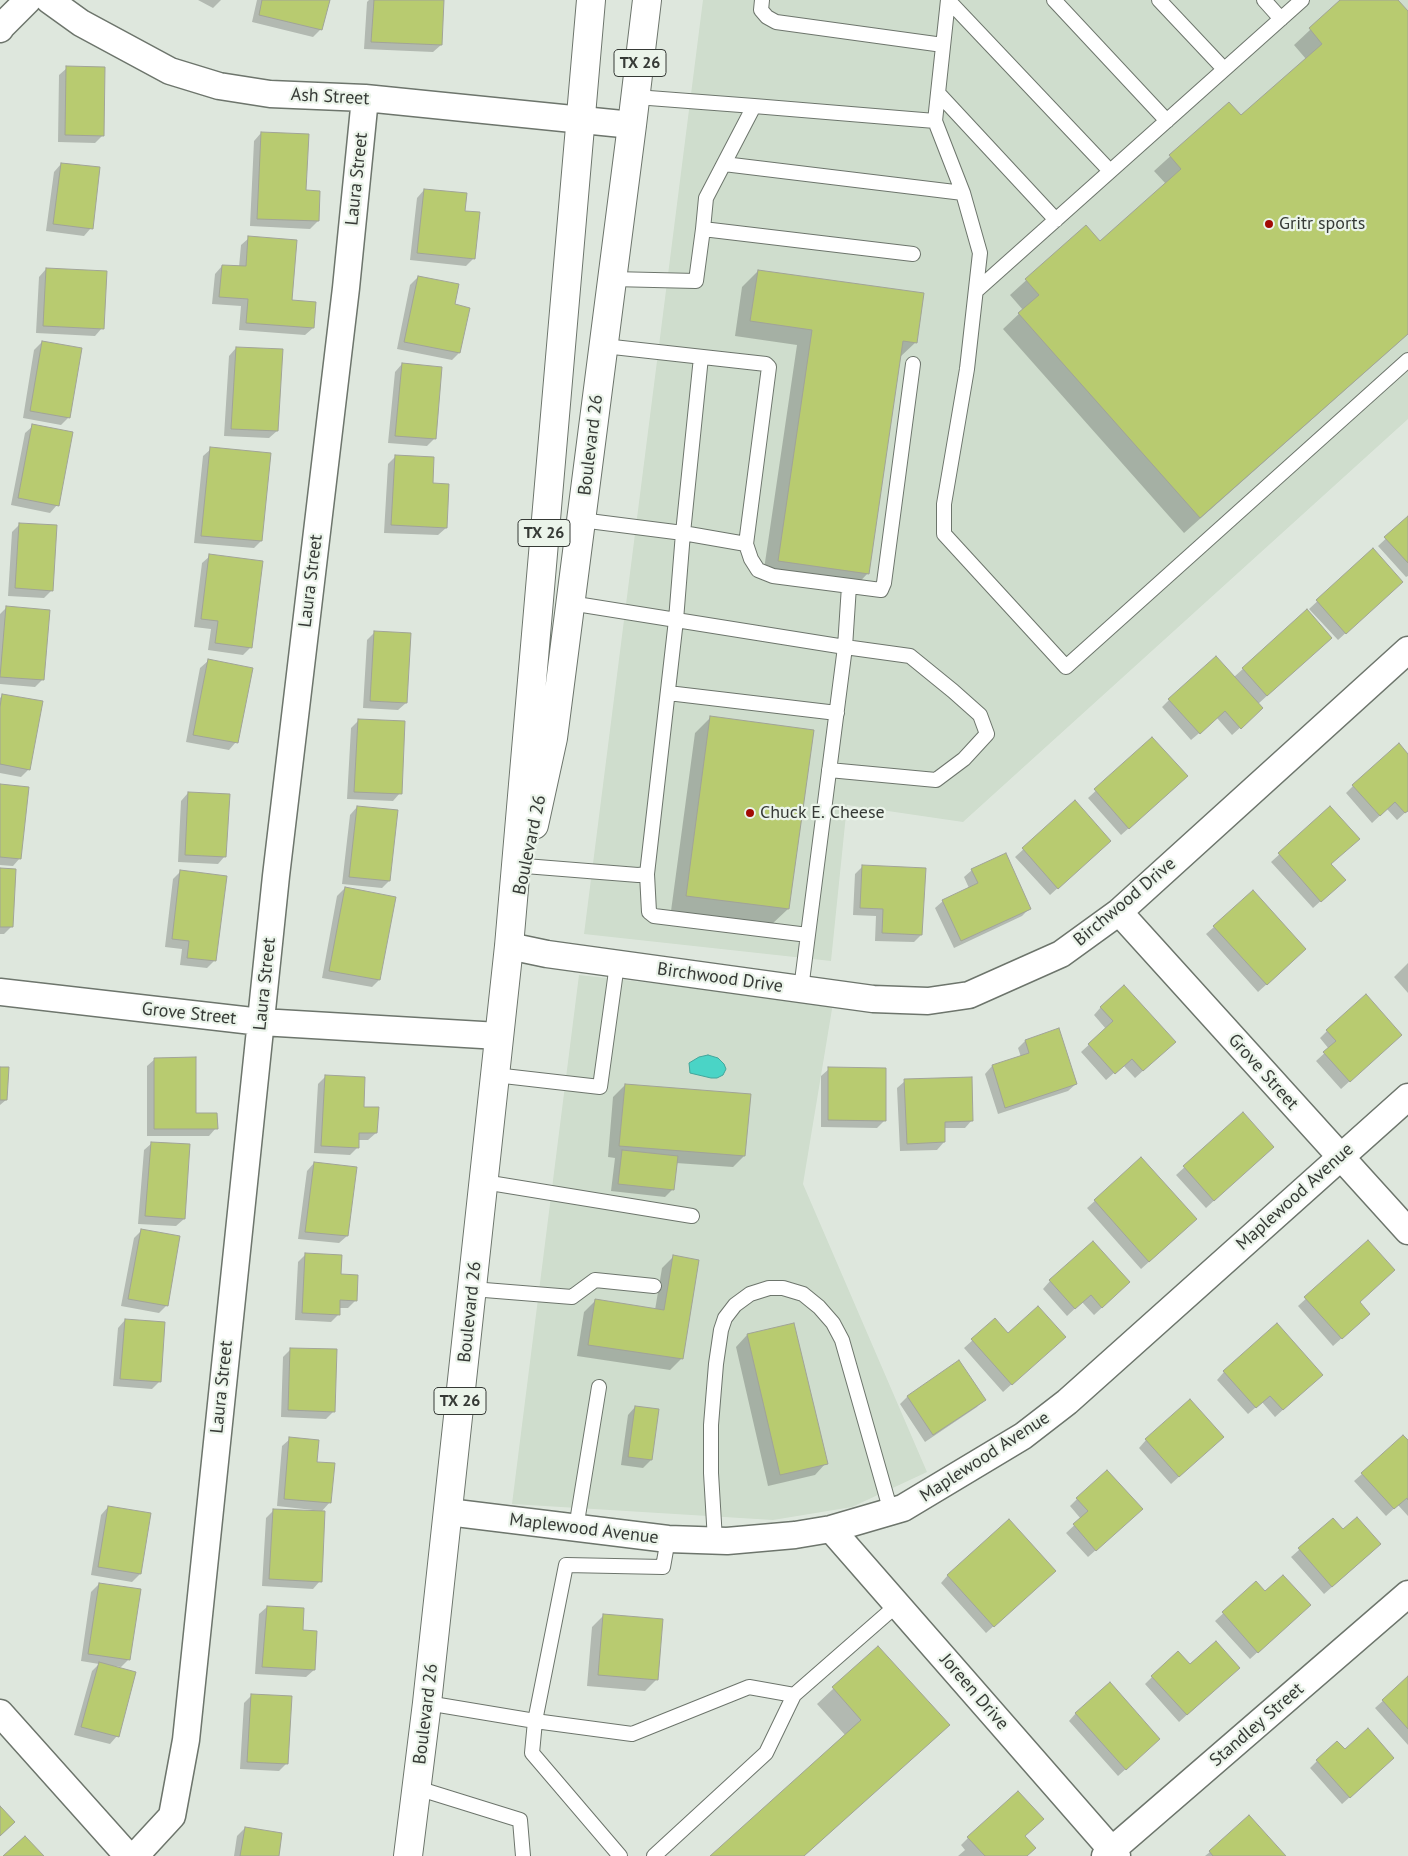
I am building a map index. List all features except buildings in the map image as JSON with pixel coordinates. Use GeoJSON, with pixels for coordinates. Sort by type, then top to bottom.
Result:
{"type":"FeatureCollection","features":[{"type":"Feature","properties":{"kind":"main road","name":"Boulevard 26"},"geometry":{"type":"LineString","coordinates":[[408,1856],[427,1703],[509,946],[579,120],[591,0]]}},
{"type":"Feature","properties":{"kind":"main road","name":"Boulevard 26"},"geometry":{"type":"LineString","coordinates":[[509,946],[552,738],[604,346],[647,0]]}},
{"type":"Feature","properties":{"kind":"street"},"geometry":{"type":"LineString","coordinates":[[0,30],[28,0]]}},
{"type":"Feature","properties":{"kind":"street","name":"Ash Street"},"geometry":{"type":"LineString","coordinates":[[49,0],[81,23],[170,70],[210,83],[270,94],[365,98],[632,125]]}},
{"type":"Feature","properties":{"kind":"street","name":"Laura Street"},"geometry":{"type":"LineString","coordinates":[[135,1856],[172,1816],[186,1740],[276,876],[346,288],[365,98]]}},
{"type":"Feature","properties":{"kind":"street","name":"Birchwood Drive"},"geometry":{"type":"LineString","coordinates":[[509,946],[547,954],[873,999],[928,1002],[970,995],[1061,954],[1119,912],[1408,650]]}},
{"type":"Feature","properties":{"kind":"street","name":"Grove Street"},"geometry":{"type":"LineString","coordinates":[[1119,912],[1408,1231]]}},
{"type":"Feature","properties":{"kind":"street","name":"Grove Street"},"geometry":{"type":"LineString","coordinates":[[0,992],[261,1022],[499,1036]]}},
{"type":"Feature","properties":{"kind":"street","name":"Maplewood Avenue"},"geometry":{"type":"LineString","coordinates":[[448,1512],[668,1539],[715,1540],[795,1535],[831,1529],[903,1508],[1015,1441],[1067,1402],[1408,1097]]}},
{"type":"Feature","properties":{"kind":"street","name":"Joreen Drive"},"geometry":{"type":"LineString","coordinates":[[831,1529],[1112,1854]]}},
{"type":"Feature","properties":{"kind":"street","name":"Standley Street"},"geometry":{"type":"LineString","coordinates":[[1112,1854],[1408,1594]]}},
{"type":"Feature","properties":{"kind":"street"},"geometry":{"type":"LineString","coordinates":[[0,1713],[128,1856]]}},
{"type":"Feature","properties":{"kind":"lane"},"geometry":{"type":"LineString","coordinates":[[762,0],[761,10],[767,17],[776,22],[943,45]]}},
{"type":"Feature","properties":{"kind":"lane"},"geometry":{"type":"LineString","coordinates":[[948,0],[935,120],[963,193],[980,253],[967,369],[944,504],[944,534],[1066,667],[1408,360]]}},
{"type":"Feature","properties":{"kind":"lane"},"geometry":{"type":"LineString","coordinates":[[948,0],[1110,171]]}},
{"type":"Feature","properties":{"kind":"lane"},"geometry":{"type":"LineString","coordinates":[[1054,0],[1166,121]]}},
{"type":"Feature","properties":{"kind":"lane"},"geometry":{"type":"LineString","coordinates":[[1159,0],[1224,70]]}},
{"type":"Feature","properties":{"kind":"lane"},"geometry":{"type":"LineString","coordinates":[[1264,0],[1282,18]]}},
{"type":"Feature","properties":{"kind":"lane"},"geometry":{"type":"LineString","coordinates":[[976,291],[1302,0]]}},
{"type":"Feature","properties":{"kind":"lane"},"geometry":{"type":"LineString","coordinates":[[938,93],[1056,220]]}},
{"type":"Feature","properties":{"kind":"lane"},"geometry":{"type":"LineString","coordinates":[[636,96],[935,120]]}},
{"type":"Feature","properties":{"kind":"lane"},"geometry":{"type":"LineString","coordinates":[[612,279],[696,282],[706,198],[754,106]]}},
{"type":"Feature","properties":{"kind":"lane"},"geometry":{"type":"LineString","coordinates":[[724,164],[963,193]]}},
{"type":"Feature","properties":{"kind":"lane"},"geometry":{"type":"LineString","coordinates":[[703,229],[913,254]]}},
{"type":"Feature","properties":{"kind":"lane"},"geometry":{"type":"LineString","coordinates":[[604,346],[766,364],[769,367],[746,544],[751,559],[758,570],[773,576],[881,590],[884,583],[913,364]]}},
{"type":"Feature","properties":{"kind":"lane"},"geometry":{"type":"LineString","coordinates":[[701,357],[676,620],[648,874],[649,912],[654,916],[808,934]]}},
{"type":"Feature","properties":{"kind":"lane"},"geometry":{"type":"LineString","coordinates":[[581,520],[683,533],[746,544]]}},
{"type":"Feature","properties":{"kind":"lane"},"geometry":{"type":"LineString","coordinates":[[801,989],[845,647],[849,586]]}},
{"type":"Feature","properties":{"kind":"lane"},"geometry":{"type":"LineString","coordinates":[[570,603],[910,656],[980,716],[987,734],[964,759],[936,780],[829,770]]}},
{"type":"Feature","properties":{"kind":"lane"},"geometry":{"type":"LineString","coordinates":[[668,692],[837,713]]}},
{"type":"Feature","properties":{"kind":"lane"},"geometry":{"type":"LineString","coordinates":[[525,866],[638,875],[648,874]]}},
{"type":"Feature","properties":{"kind":"lane"},"geometry":{"type":"LineString","coordinates":[[495,1076],[600,1087],[617,964]]}},
{"type":"Feature","properties":{"kind":"lane"},"geometry":{"type":"LineString","coordinates":[[484,1182],[692,1216]]}},
{"type":"Feature","properties":{"kind":"lane"},"geometry":{"type":"LineString","coordinates":[[472,1289],[572,1296],[595,1280],[654,1286]]}},
{"type":"Feature","properties":{"kind":"lane"},"geometry":{"type":"LineString","coordinates":[[715,1540],[711,1473],[711,1425],[721,1330],[725,1318],[735,1305],[750,1294],[769,1288],[783,1288],[802,1294],[833,1323],[842,1340],[891,1512]]}},
{"type":"Feature","properties":{"kind":"lane"},"geometry":{"type":"LineString","coordinates":[[576,1528],[600,1387]]}},
{"type":"Feature","properties":{"kind":"lane"},"geometry":{"type":"LineString","coordinates":[[620,1856],[532,1754],[535,1721],[566,1565],[663,1567],[668,1539]]}},
{"type":"Feature","properties":{"kind":"lane"},"geometry":{"type":"LineString","coordinates":[[654,1856],[766,1753],[794,1695],[897,1605]]}},
{"type":"Feature","properties":{"kind":"lane"},"geometry":{"type":"LineString","coordinates":[[427,1703],[535,1721],[632,1734],[749,1687],[794,1695]]}},
{"type":"Feature","properties":{"kind":"lane"},"geometry":{"type":"LineString","coordinates":[[417,1788],[520,1820],[523,1856]]}},
{"type":"Feature","properties":{"kind":"shaded area"},"geometry":{"type":"Polygon","coordinates":[[[703,0],[1408,0],[1408,419],[963,822],[847,805],[831,961],[584,934],[703,0]]]}},
{"type":"Feature","properties":{"kind":"shaded area"},"geometry":{"type":"Polygon","coordinates":[[[579,975],[833,1003],[803,1184],[927,1472],[852,1507],[773,1520],[512,1504],[579,975]]]}},
{"type":"Feature","properties":{"kind":"water"},"geometry":{"type":"Polygon","coordinates":[[[708,1055],[718,1058],[724,1064],[726,1069],[723,1075],[711,1078],[690,1073],[689,1063],[699,1057],[708,1055]]]}},
{"type":"Feature","properties":{"kind":"place","name":"Gritr sports"},"geometry":{"type":"Point","coordinates":[1269,224]}},
{"type":"Feature","properties":{"kind":"place","name":"Chuck E. Cheese"},"geometry":{"type":"Point","coordinates":[750,813]}}]}
